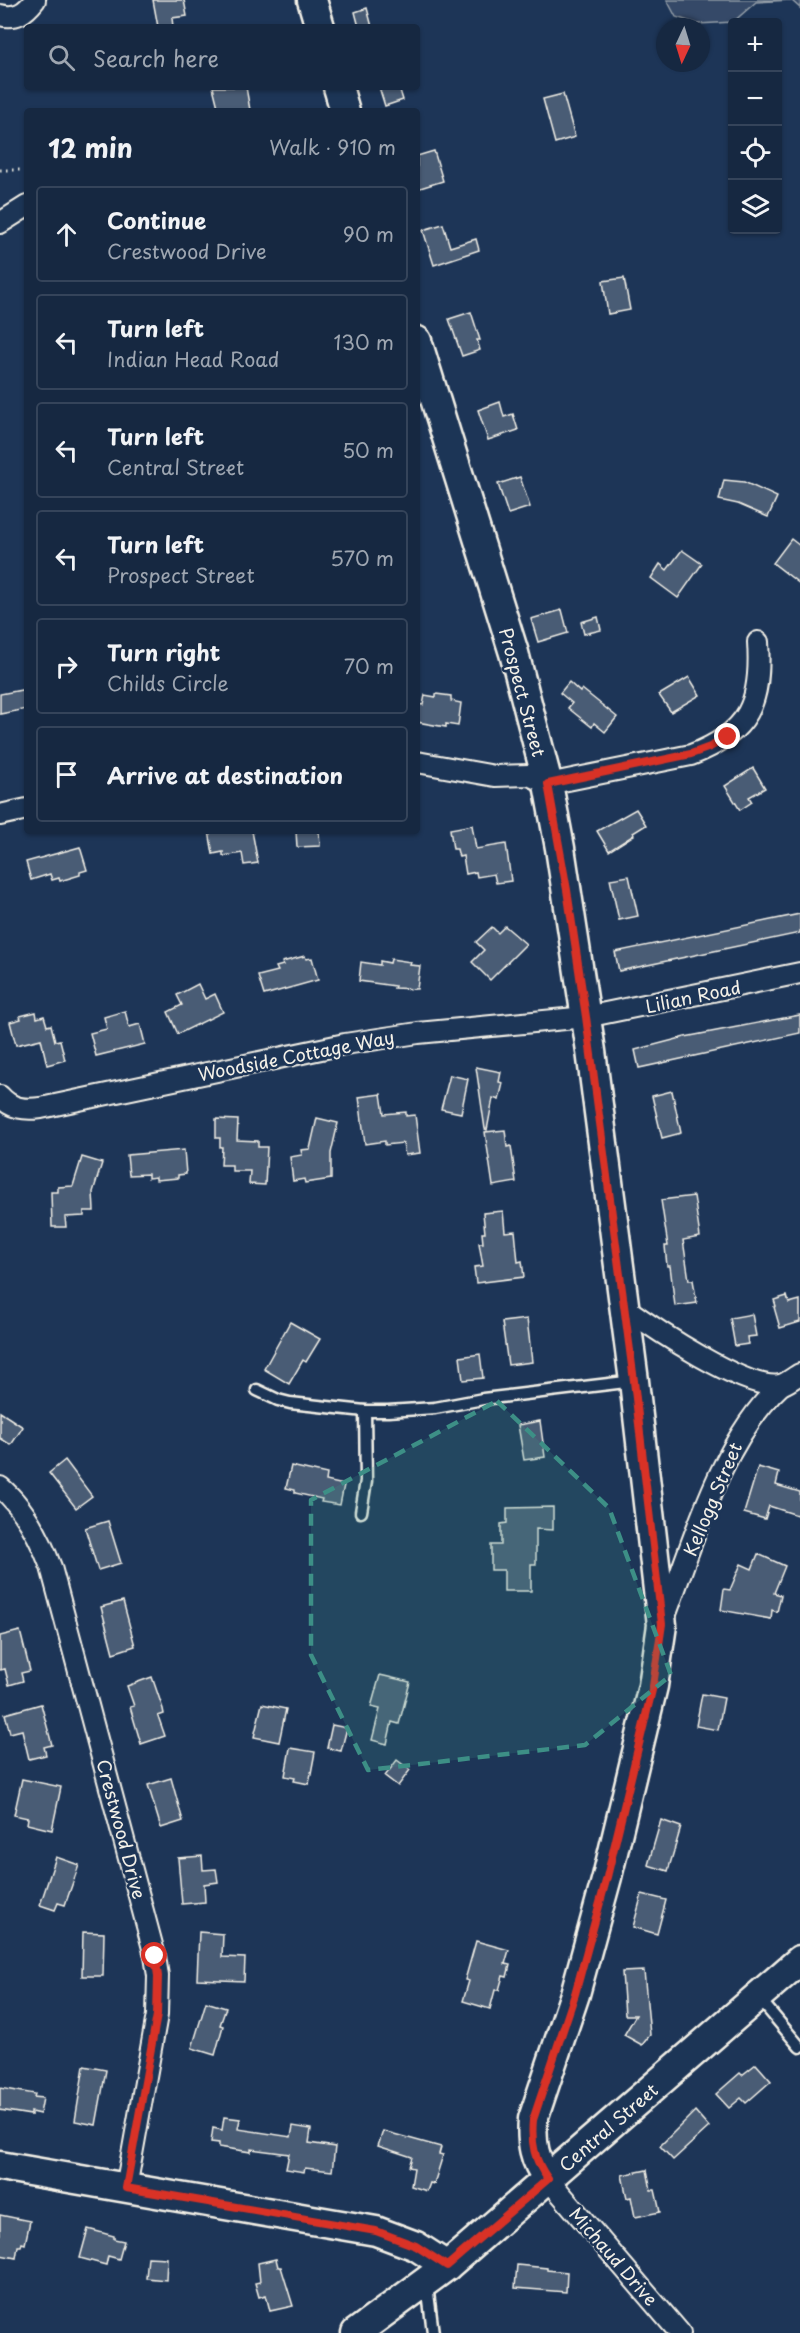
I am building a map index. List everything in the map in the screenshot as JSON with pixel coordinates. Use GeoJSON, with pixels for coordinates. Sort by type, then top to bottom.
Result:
{"type":"FeatureCollection","features":[{"type":"Feature","properties":{"kind":"street"},"geometry":{"type":"LineString","coordinates":[[0,15],[17,16],[24,13],[34,0]]}},
{"type":"Feature","properties":{"kind":"street"},"geometry":{"type":"LineString","coordinates":[[312,0],[319,24]]}},
{"type":"Feature","properties":{"kind":"street"},"geometry":{"type":"LineString","coordinates":[[339,90],[344,108]]}},
{"type":"Feature","properties":{"kind":"street"},"geometry":{"type":"LineString","coordinates":[[0,223],[24,208]]}},
{"type":"Feature","properties":{"kind":"street","name":"Prospect Street"},"geometry":{"type":"LineString","coordinates":[[420,351],[511,643],[548,784],[586,1017],[634,1381],[662,1624],[653,1686],[607,1877],[575,1994],[533,2120],[534,2153],[538,2166],[548,2179]]}},
{"type":"Feature","properties":{"kind":"street"},"geometry":{"type":"LineString","coordinates":[[420,763],[495,776],[529,775],[548,784],[691,754],[728,737],[741,725],[756,691],[758,642]]}},
{"type":"Feature","properties":{"kind":"street"},"geometry":{"type":"LineString","coordinates":[[0,815],[24,810]]}},
{"type":"Feature","properties":{"kind":"street","name":"Lilian Road"},"geometry":{"type":"LineString","coordinates":[[586,1017],[637,1009],[800,973]]}},
{"type":"Feature","properties":{"kind":"street","name":"Woodside Cottage Way"},"geometry":{"type":"LineString","coordinates":[[5,1101],[30,1109],[41,1108],[365,1040],[586,1017]]}},
{"type":"Feature","properties":{"kind":"street","name":"Kellogg Street"},"geometry":{"type":"LineString","coordinates":[[624,1308],[664,1335],[716,1364],[758,1382],[795,1379]]}},
{"type":"Feature","properties":{"kind":"street","name":"Kellogg Street"},"geometry":{"type":"LineString","coordinates":[[662,1624],[712,1492],[734,1445],[757,1410],[795,1379]]}},
{"type":"Feature","properties":{"kind":"street","name":"Crestwood Drive"},"geometry":{"type":"LineString","coordinates":[[0,1487],[27,1519],[45,1550],[51,1567],[155,1956],[158,1976],[157,2015],[126,2188]]}},
{"type":"Feature","properties":{"kind":"street","name":"Central Street"},"geometry":{"type":"LineString","coordinates":[[356,2333],[437,2274],[800,1960]]}},
{"type":"Feature","properties":{"kind":"street"},"geometry":{"type":"LineString","coordinates":[[0,2166],[376,2231],[416,2246],[437,2274]]}},
{"type":"Feature","properties":{"kind":"street","name":"Michaud Drive"},"geometry":{"type":"LineString","coordinates":[[548,2179],[680,2333]]}},
{"type":"Feature","properties":{"kind":"lane"},"geometry":{"type":"LineString","coordinates":[[257,1390],[290,1403],[365,1411],[413,1410],[634,1381]]}},
{"type":"Feature","properties":{"kind":"lane"},"geometry":{"type":"LineString","coordinates":[[361,1512],[366,1481],[365,1411]]}},
{"type":"Feature","properties":{"kind":"lane"},"geometry":{"type":"LineString","coordinates":[[758,1997],[800,2047]]}},
{"type":"Feature","properties":{"kind":"lane"},"geometry":{"type":"LineString","coordinates":[[433,2333],[437,2274]]}},
{"type":"Feature","properties":{"kind":"path"},"geometry":{"type":"LineString","coordinates":[[0,170],[24,170]]}},
{"type":"Feature","properties":{"kind":"highlighted area"},"geometry":{"type":"Polygon","coordinates":[[[497,1401],[609,1508],[671,1675],[585,1745],[368,1770],[311,1655],[311,1500],[497,1401]]]}},
{"type":"Feature","properties":{"kind":"shaded area"},"geometry":{"type":"Polygon","coordinates":[[[667,0],[791,0],[756,2],[738,18],[728,18],[728,22],[710,23],[710,18],[676,17],[667,0]]]}},
{"type":"Feature","properties":{"kind":"shaded area"},"geometry":{"type":"Polygon","coordinates":[[[791,0],[800,0],[800,8],[791,0]]]}},
{"type":"Feature","properties":{"kind":"building"},"geometry":{"type":"Polygon","coordinates":[[[153,0],[184,0],[187,16],[172,18],[173,24],[157,24],[153,0]]]}},
{"type":"Feature","properties":{"kind":"building"},"geometry":{"type":"Polygon","coordinates":[[[367,8],[371,24],[358,24],[355,12],[367,8]]]}},
{"type":"Feature","properties":{"kind":"building"},"geometry":{"type":"Polygon","coordinates":[[[214,90],[247,90],[250,108],[218,108],[214,90]]]}},
{"type":"Feature","properties":{"kind":"building"},"geometry":{"type":"Polygon","coordinates":[[[380,90],[400,90],[403,100],[385,106],[380,90]]]}},
{"type":"Feature","properties":{"kind":"building"},"geometry":{"type":"Polygon","coordinates":[[[563,94],[575,137],[555,143],[543,99],[563,94]]]}},
{"type":"Feature","properties":{"kind":"building"},"geometry":{"type":"Polygon","coordinates":[[[434,151],[443,181],[420,188],[420,155],[434,151]]]}},
{"type":"Feature","properties":{"kind":"building"},"geometry":{"type":"Polygon","coordinates":[[[443,224],[450,247],[476,239],[479,250],[434,265],[423,230],[443,224]]]}},
{"type":"Feature","properties":{"kind":"building"},"geometry":{"type":"Polygon","coordinates":[[[624,278],[630,310],[608,314],[603,281],[624,278]]]}},
{"type":"Feature","properties":{"kind":"building"},"geometry":{"type":"Polygon","coordinates":[[[471,312],[480,340],[477,340],[480,350],[462,356],[449,319],[471,312]]]}},
{"type":"Feature","properties":{"kind":"building"},"geometry":{"type":"Polygon","coordinates":[[[500,402],[504,417],[513,414],[518,430],[488,440],[478,410],[500,402]]]}},
{"type":"Feature","properties":{"kind":"building"},"geometry":{"type":"Polygon","coordinates":[[[520,477],[530,507],[508,514],[498,484],[520,477]]]}},
{"type":"Feature","properties":{"kind":"building"},"geometry":{"type":"Polygon","coordinates":[[[724,480],[744,482],[777,497],[768,517],[738,504],[719,500],[724,480]]]}},
{"type":"Feature","properties":{"kind":"building"},"geometry":{"type":"Polygon","coordinates":[[[791,539],[800,546],[800,584],[773,563],[791,539]]]}},
{"type":"Feature","properties":{"kind":"building"},"geometry":{"type":"Polygon","coordinates":[[[682,550],[702,564],[678,598],[651,578],[660,564],[667,570],[682,550]]]}},
{"type":"Feature","properties":{"kind":"building"},"geometry":{"type":"Polygon","coordinates":[[[562,610],[568,633],[538,642],[531,619],[562,610]]]}},
{"type":"Feature","properties":{"kind":"building"},"geometry":{"type":"Polygon","coordinates":[[[598,617],[601,630],[584,634],[581,622],[598,617]]]}},
{"type":"Feature","properties":{"kind":"building"},"geometry":{"type":"Polygon","coordinates":[[[689,677],[700,695],[671,712],[659,695],[689,677]]]}},
{"type":"Feature","properties":{"kind":"building"},"geometry":{"type":"Polygon","coordinates":[[[569,682],[580,692],[582,689],[617,717],[605,732],[594,723],[592,727],[568,708],[572,703],[560,693],[569,682]]]}},
{"type":"Feature","properties":{"kind":"building"},"geometry":{"type":"Polygon","coordinates":[[[24,690],[24,710],[0,714],[0,694],[24,690]]]}},
{"type":"Feature","properties":{"kind":"building"},"geometry":{"type":"Polygon","coordinates":[[[436,694],[451,696],[451,701],[461,703],[458,726],[446,724],[446,727],[420,723],[420,704],[423,705],[425,695],[436,697],[436,694]]]}},
{"type":"Feature","properties":{"kind":"building"},"geometry":{"type":"Polygon","coordinates":[[[753,768],[765,788],[749,797],[752,802],[740,810],[725,786],[753,768]]]}},
{"type":"Feature","properties":{"kind":"building"},"geometry":{"type":"Polygon","coordinates":[[[636,809],[646,825],[609,851],[597,831],[636,809]]]}},
{"type":"Feature","properties":{"kind":"building"},"geometry":{"type":"Polygon","coordinates":[[[472,825],[476,849],[506,844],[511,881],[496,883],[494,874],[477,877],[476,872],[466,874],[463,856],[459,857],[457,849],[453,849],[450,829],[472,825]]]}},
{"type":"Feature","properties":{"kind":"building"},"geometry":{"type":"Polygon","coordinates":[[[210,834],[253,834],[258,863],[244,865],[242,853],[223,856],[223,852],[213,854],[210,834]]]}},
{"type":"Feature","properties":{"kind":"building"},"geometry":{"type":"Polygon","coordinates":[[[296,834],[319,834],[320,846],[297,847],[296,834]]]}},
{"type":"Feature","properties":{"kind":"building"},"geometry":{"type":"Polygon","coordinates":[[[80,847],[87,870],[80,872],[80,875],[60,881],[59,878],[52,880],[50,874],[31,880],[26,862],[80,847]]]}},
{"type":"Feature","properties":{"kind":"building"},"geometry":{"type":"Polygon","coordinates":[[[629,876],[638,916],[619,920],[610,879],[629,876]]]}},
{"type":"Feature","properties":{"kind":"building"},"geometry":{"type":"Polygon","coordinates":[[[800,914],[800,933],[619,971],[615,952],[800,914]]]}},
{"type":"Feature","properties":{"kind":"building"},"geometry":{"type":"Polygon","coordinates":[[[505,926],[526,944],[490,980],[472,962],[484,950],[476,942],[492,927],[498,933],[505,926]]]}},
{"type":"Feature","properties":{"kind":"building"},"geometry":{"type":"Polygon","coordinates":[[[305,956],[306,959],[312,958],[318,980],[264,995],[258,976],[278,971],[276,967],[283,965],[282,962],[305,956]]]}},
{"type":"Feature","properties":{"kind":"building"},"geometry":{"type":"Polygon","coordinates":[[[391,959],[420,966],[417,989],[394,988],[395,986],[359,981],[361,962],[380,965],[380,961],[390,963],[391,959]]]}},
{"type":"Feature","properties":{"kind":"building"},"geometry":{"type":"Polygon","coordinates":[[[198,984],[205,999],[215,994],[223,1012],[178,1034],[168,1012],[182,1005],[177,995],[198,984]]]}},
{"type":"Feature","properties":{"kind":"building"},"geometry":{"type":"Polygon","coordinates":[[[125,1011],[129,1027],[140,1024],[145,1044],[96,1056],[90,1033],[107,1029],[104,1017],[125,1011]]]}},
{"type":"Feature","properties":{"kind":"building"},"geometry":{"type":"Polygon","coordinates":[[[36,1012],[37,1018],[44,1016],[47,1026],[51,1025],[55,1041],[60,1040],[65,1060],[47,1065],[41,1039],[16,1045],[10,1022],[21,1019],[20,1016],[36,1012]]]}},
{"type":"Feature","properties":{"kind":"building"},"geometry":{"type":"Polygon","coordinates":[[[800,1015],[800,1033],[639,1068],[635,1050],[685,1037],[800,1015]]]}},
{"type":"Feature","properties":{"kind":"building"},"geometry":{"type":"Polygon","coordinates":[[[476,1067],[501,1072],[499,1082],[503,1083],[499,1100],[493,1098],[487,1130],[485,1129],[476,1067]]]}},
{"type":"Feature","properties":{"kind":"building"},"geometry":{"type":"Polygon","coordinates":[[[450,1075],[468,1079],[461,1113],[441,1109],[450,1075]]]}},
{"type":"Feature","properties":{"kind":"building"},"geometry":{"type":"Polygon","coordinates":[[[672,1091],[681,1133],[662,1138],[652,1096],[672,1091]]]}},
{"type":"Feature","properties":{"kind":"building"},"geometry":{"type":"Polygon","coordinates":[[[381,1094],[384,1114],[406,1112],[406,1116],[415,1115],[420,1153],[405,1155],[403,1143],[385,1145],[385,1141],[365,1144],[359,1097],[381,1094]]]}},
{"type":"Feature","properties":{"kind":"building"},"geometry":{"type":"Polygon","coordinates":[[[317,1118],[338,1123],[331,1153],[331,1179],[305,1183],[304,1179],[293,1181],[290,1157],[302,1155],[301,1150],[310,1149],[317,1118]]]}},
{"type":"Feature","properties":{"kind":"building"},"geometry":{"type":"Polygon","coordinates":[[[216,1119],[238,1120],[237,1140],[258,1141],[258,1147],[267,1147],[265,1185],[249,1184],[250,1171],[232,1171],[232,1165],[221,1165],[222,1147],[220,1147],[220,1138],[216,1138],[216,1119]]]}},
{"type":"Feature","properties":{"kind":"building"},"geometry":{"type":"Polygon","coordinates":[[[505,1130],[507,1147],[511,1146],[516,1182],[493,1186],[485,1132],[505,1130]]]}},
{"type":"Feature","properties":{"kind":"building"},"geometry":{"type":"Polygon","coordinates":[[[184,1150],[186,1174],[178,1175],[178,1178],[156,1180],[156,1177],[148,1178],[148,1174],[129,1175],[127,1155],[184,1150]]]}},
{"type":"Feature","properties":{"kind":"building"},"geometry":{"type":"Polygon","coordinates":[[[82,1157],[102,1163],[93,1192],[94,1211],[84,1211],[84,1216],[65,1217],[66,1227],[52,1227],[51,1192],[58,1192],[58,1187],[73,1186],[82,1157]]]}},
{"type":"Feature","properties":{"kind":"building"},"geometry":{"type":"Polygon","coordinates":[[[694,1196],[700,1237],[683,1240],[689,1280],[693,1280],[697,1303],[675,1306],[670,1266],[667,1266],[665,1246],[668,1246],[661,1200],[694,1196]]]}},
{"type":"Feature","properties":{"kind":"building"},"geometry":{"type":"Polygon","coordinates":[[[503,1211],[505,1232],[515,1231],[518,1262],[522,1261],[524,1277],[476,1283],[474,1267],[483,1266],[479,1243],[483,1243],[482,1233],[485,1233],[483,1213],[503,1211]]]}},
{"type":"Feature","properties":{"kind":"building"},"geometry":{"type":"Polygon","coordinates":[[[787,1296],[789,1303],[800,1300],[800,1322],[780,1328],[774,1300],[787,1296]]]}},
{"type":"Feature","properties":{"kind":"building"},"geometry":{"type":"Polygon","coordinates":[[[752,1314],[756,1336],[747,1337],[748,1344],[735,1346],[730,1318],[752,1314]]]}},
{"type":"Feature","properties":{"kind":"building"},"geometry":{"type":"Polygon","coordinates":[[[527,1319],[532,1362],[508,1365],[502,1322],[527,1319]]]}},
{"type":"Feature","properties":{"kind":"building"},"geometry":{"type":"Polygon","coordinates":[[[290,1322],[320,1339],[306,1362],[303,1360],[289,1384],[264,1369],[290,1322]]]}},
{"type":"Feature","properties":{"kind":"building"},"geometry":{"type":"Polygon","coordinates":[[[480,1354],[483,1378],[463,1380],[460,1357],[480,1354]]]}},
{"type":"Feature","properties":{"kind":"building"},"geometry":{"type":"Polygon","coordinates":[[[0,1412],[23,1427],[11,1445],[0,1438],[0,1412]]]}},
{"type":"Feature","properties":{"kind":"building"},"geometry":{"type":"Polygon","coordinates":[[[540,1421],[545,1457],[524,1460],[518,1425],[540,1421]]]}},
{"type":"Feature","properties":{"kind":"building"},"geometry":{"type":"Polygon","coordinates":[[[65,1460],[92,1496],[76,1508],[49,1473],[65,1460]]]}},
{"type":"Feature","properties":{"kind":"building"},"geometry":{"type":"Polygon","coordinates":[[[291,1466],[327,1474],[326,1481],[344,1485],[340,1505],[321,1502],[322,1499],[295,1493],[295,1490],[286,1488],[291,1466]]]}},
{"type":"Feature","properties":{"kind":"building"},"geometry":{"type":"Polygon","coordinates":[[[758,1467],[779,1473],[776,1485],[800,1492],[800,1516],[769,1506],[765,1519],[744,1513],[758,1467]]]}},
{"type":"Feature","properties":{"kind":"building"},"geometry":{"type":"Polygon","coordinates":[[[553,1507],[553,1530],[536,1529],[536,1564],[531,1564],[531,1591],[504,1591],[504,1570],[491,1570],[491,1545],[501,1545],[501,1524],[507,1523],[507,1508],[553,1507]]]}},
{"type":"Feature","properties":{"kind":"building"},"geometry":{"type":"Polygon","coordinates":[[[108,1521],[121,1563],[98,1570],[85,1528],[108,1521]]]}},
{"type":"Feature","properties":{"kind":"building"},"geometry":{"type":"Polygon","coordinates":[[[758,1554],[785,1566],[774,1593],[781,1595],[777,1612],[772,1610],[771,1619],[721,1610],[724,1589],[730,1590],[741,1564],[752,1569],[758,1554]]]}},
{"type":"Feature","properties":{"kind":"building"},"geometry":{"type":"Polygon","coordinates":[[[123,1601],[135,1646],[113,1653],[101,1607],[123,1601]]]}},
{"type":"Feature","properties":{"kind":"building"},"geometry":{"type":"Polygon","coordinates":[[[20,1631],[30,1671],[21,1673],[23,1681],[9,1685],[5,1669],[0,1670],[0,1636],[20,1631]]]}},
{"type":"Feature","properties":{"kind":"building"},"geometry":{"type":"Polygon","coordinates":[[[380,1675],[410,1682],[399,1724],[392,1722],[387,1744],[372,1740],[380,1709],[371,1707],[380,1675]]]}},
{"type":"Feature","properties":{"kind":"building"},"geometry":{"type":"Polygon","coordinates":[[[152,1677],[163,1709],[164,1714],[158,1716],[165,1736],[141,1744],[130,1707],[134,1706],[127,1686],[152,1677]]]}},
{"type":"Feature","properties":{"kind":"building"},"geometry":{"type":"Polygon","coordinates":[[[702,1694],[724,1698],[718,1730],[696,1726],[702,1694]]]}},
{"type":"Feature","properties":{"kind":"building"},"geometry":{"type":"Polygon","coordinates":[[[41,1704],[52,1745],[44,1747],[46,1755],[29,1759],[22,1730],[10,1733],[5,1714],[41,1704]]]}},
{"type":"Feature","properties":{"kind":"building"},"geometry":{"type":"Polygon","coordinates":[[[262,1704],[286,1709],[279,1742],[254,1737],[262,1704]]]}},
{"type":"Feature","properties":{"kind":"building"},"geometry":{"type":"Polygon","coordinates":[[[332,1725],[347,1728],[341,1751],[327,1748],[332,1725]]]}},
{"type":"Feature","properties":{"kind":"building"},"geometry":{"type":"Polygon","coordinates":[[[290,1748],[315,1752],[309,1784],[294,1781],[295,1778],[285,1776],[290,1748]]]}},
{"type":"Feature","properties":{"kind":"building"},"geometry":{"type":"Polygon","coordinates":[[[397,1760],[410,1770],[398,1786],[385,1776],[397,1760]]]}},
{"type":"Feature","properties":{"kind":"building"},"geometry":{"type":"Polygon","coordinates":[[[171,1778],[183,1821],[161,1828],[148,1785],[171,1778]]]}},
{"type":"Feature","properties":{"kind":"building"},"geometry":{"type":"Polygon","coordinates":[[[22,1779],[61,1787],[52,1830],[27,1824],[28,1818],[14,1815],[22,1779]]]}},
{"type":"Feature","properties":{"kind":"building"},"geometry":{"type":"Polygon","coordinates":[[[661,1820],[681,1827],[668,1871],[648,1865],[661,1820]]]}},
{"type":"Feature","properties":{"kind":"building"},"geometry":{"type":"Polygon","coordinates":[[[202,1856],[203,1870],[216,1869],[218,1882],[204,1884],[205,1902],[182,1904],[178,1858],[202,1856]]]}},
{"type":"Feature","properties":{"kind":"building"},"geometry":{"type":"Polygon","coordinates":[[[56,1857],[79,1865],[65,1905],[58,1903],[55,1910],[40,1905],[56,1857]]]}},
{"type":"Feature","properties":{"kind":"building"},"geometry":{"type":"Polygon","coordinates":[[[642,1894],[666,1900],[657,1934],[633,1927],[642,1894]]]}},
{"type":"Feature","properties":{"kind":"building"},"geometry":{"type":"Polygon","coordinates":[[[83,1932],[104,1933],[103,1976],[82,1976],[83,1932]]]}},
{"type":"Feature","properties":{"kind":"building"},"geometry":{"type":"Polygon","coordinates":[[[199,1932],[223,1934],[222,1957],[245,1958],[244,1981],[197,1979],[199,1932]]]}},
{"type":"Feature","properties":{"kind":"building"},"geometry":{"type":"Polygon","coordinates":[[[476,1941],[509,1950],[505,1964],[510,1965],[507,1977],[503,1976],[499,1990],[495,1990],[490,2009],[463,2001],[469,1981],[465,1980],[476,1941]]]}},
{"type":"Feature","properties":{"kind":"building"},"geometry":{"type":"Polygon","coordinates":[[[644,1971],[650,2035],[642,2045],[624,2035],[636,2015],[625,2015],[622,1972],[644,1971]]]}},
{"type":"Feature","properties":{"kind":"building"},"geometry":{"type":"Polygon","coordinates":[[[206,2002],[226,2008],[220,2025],[223,2026],[215,2055],[192,2048],[206,2002]]]}},
{"type":"Feature","properties":{"kind":"building"},"geometry":{"type":"Polygon","coordinates":[[[756,2064],[771,2081],[746,2103],[741,2098],[729,2108],[716,2094],[740,2073],[742,2075],[756,2064]]]}},
{"type":"Feature","properties":{"kind":"building"},"geometry":{"type":"Polygon","coordinates":[[[84,2066],[106,2070],[96,2125],[75,2121],[84,2066]]]}},
{"type":"Feature","properties":{"kind":"building"},"geometry":{"type":"Polygon","coordinates":[[[0,2088],[35,2094],[34,2097],[43,2098],[40,2114],[31,2112],[31,2115],[0,2110],[0,2088]]]}},
{"type":"Feature","properties":{"kind":"building"},"geometry":{"type":"Polygon","coordinates":[[[695,2111],[709,2127],[673,2160],[660,2146],[695,2111]]]}},
{"type":"Feature","properties":{"kind":"building"},"geometry":{"type":"Polygon","coordinates":[[[224,2117],[240,2119],[238,2129],[291,2137],[293,2126],[311,2129],[309,2143],[335,2147],[332,2171],[305,2168],[304,2172],[286,2169],[289,2154],[219,2147],[219,2143],[211,2142],[213,2128],[222,2130],[224,2117]]]}},
{"type":"Feature","properties":{"kind":"building"},"geometry":{"type":"Polygon","coordinates":[[[383,2131],[441,2147],[439,2154],[443,2155],[434,2184],[430,2183],[427,2191],[411,2186],[414,2168],[409,2167],[412,2157],[378,2146],[383,2131]]]}},
{"type":"Feature","properties":{"kind":"building"},"geometry":{"type":"Polygon","coordinates":[[[647,2170],[651,2190],[655,2190],[660,2212],[635,2217],[631,2197],[627,2198],[622,2175],[647,2170]]]}},
{"type":"Feature","properties":{"kind":"building"},"geometry":{"type":"Polygon","coordinates":[[[0,2215],[30,2221],[25,2244],[18,2246],[16,2258],[0,2255],[0,2215]]]}},
{"type":"Feature","properties":{"kind":"building"},"geometry":{"type":"Polygon","coordinates":[[[88,2229],[124,2241],[119,2259],[108,2256],[106,2265],[80,2258],[88,2229]]]}},
{"type":"Feature","properties":{"kind":"building"},"geometry":{"type":"Polygon","coordinates":[[[148,2257],[167,2258],[166,2280],[146,2278],[148,2257]]]}},
{"type":"Feature","properties":{"kind":"building"},"geometry":{"type":"Polygon","coordinates":[[[276,2259],[278,2267],[281,2267],[293,2306],[270,2311],[266,2295],[259,2297],[255,2283],[260,2282],[258,2263],[276,2259]]]}},
{"type":"Feature","properties":{"kind":"building"},"geometry":{"type":"Polygon","coordinates":[[[517,2265],[567,2272],[566,2292],[515,2288],[517,2265]]]}},
{"type":"Feature","properties":{"kind":"route"},"geometry":{"type":"LineString","coordinates":[[155,1956],[158,1976],[157,2015],[126,2188],[376,2231],[416,2246],[447,2266],[548,2179],[538,2166],[534,2153],[533,2120],[587,1954],[653,1686],[662,1624],[634,1381],[586,1017],[548,784],[672,759],[710,747],[728,737]]}}]}
